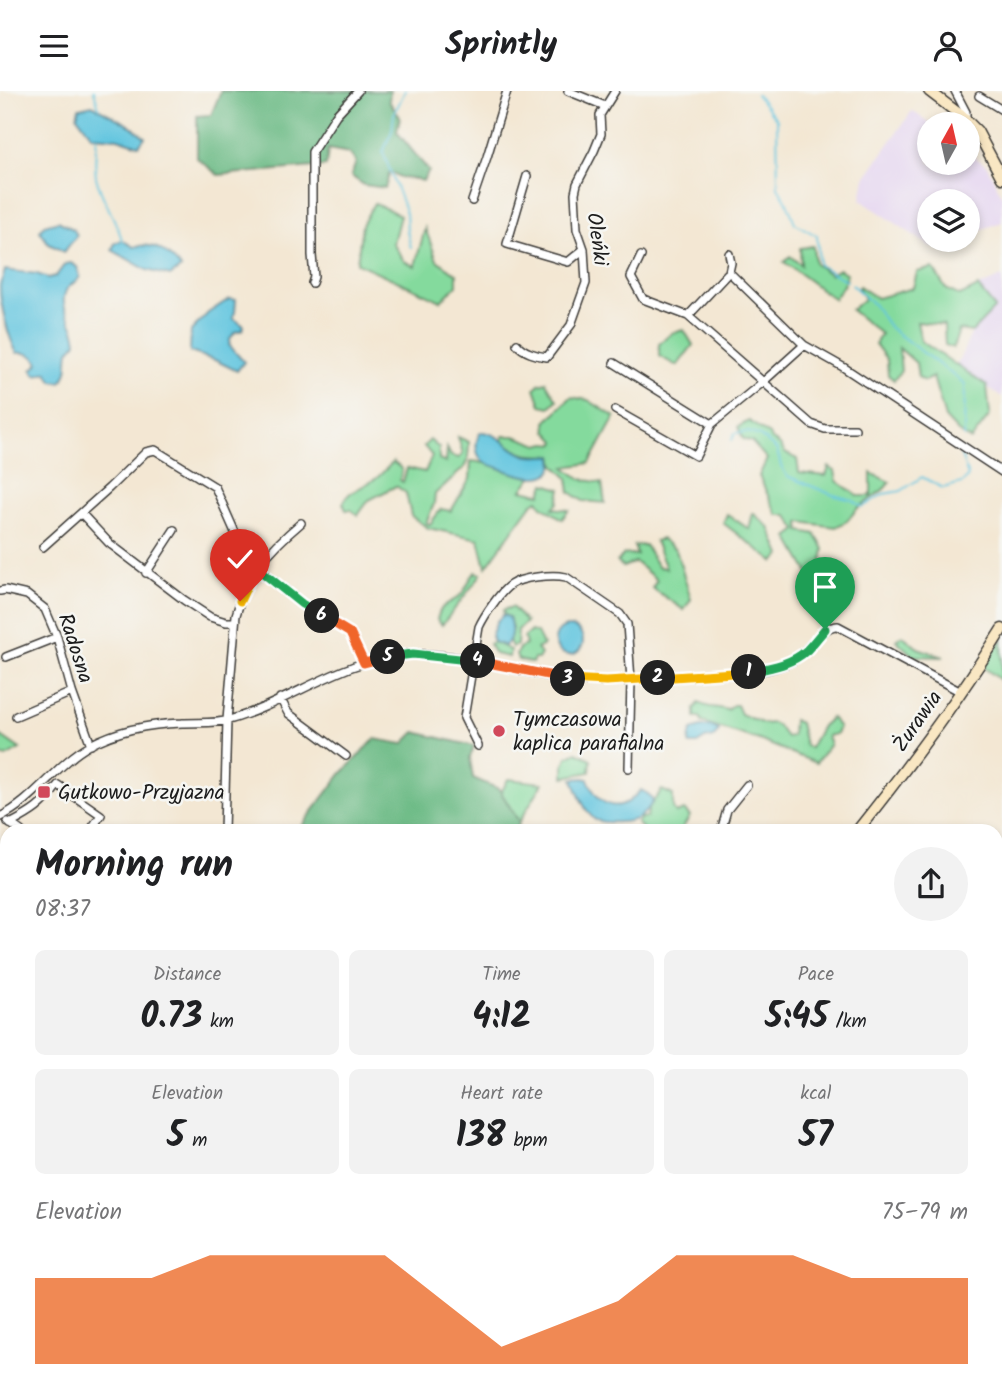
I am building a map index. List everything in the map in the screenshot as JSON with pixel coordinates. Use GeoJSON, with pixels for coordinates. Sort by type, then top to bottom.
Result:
{"type":"FeatureCollection","features":[{"type":"Feature","properties":{"kind":"street"},"geometry":{"type":"LineString","coordinates":[[312,283],[312,152],[336,115],[358,91]]}},
{"type":"Feature","properties":{"kind":"street"},"geometry":{"type":"LineString","coordinates":[[472,201],[507,91]]}},
{"type":"Feature","properties":{"kind":"street"},"geometry":{"type":"LineString","coordinates":[[568,91],[605,106]]}},
{"type":"Feature","properties":{"kind":"street","name":"Oleńki"},"geometry":{"type":"LineString","coordinates":[[517,344],[538,357],[547,357],[571,325],[586,283],[584,249],[577,229],[576,184],[601,134],[600,115],[615,91]]}},
{"type":"Feature","properties":{"kind":"street"},"geometry":{"type":"LineString","coordinates":[[929,91],[956,112]]}},
{"type":"Feature","properties":{"kind":"street"},"geometry":{"type":"LineString","coordinates":[[955,91],[966,112]]}},
{"type":"Feature","properties":{"kind":"street"},"geometry":{"type":"LineString","coordinates":[[979,96],[1002,110]]}},
{"type":"Feature","properties":{"kind":"street"},"geometry":{"type":"LineString","coordinates":[[980,136],[1002,178]]}},
{"type":"Feature","properties":{"kind":"street","name":"Oleńki"},"geometry":{"type":"LineString","coordinates":[[527,176],[507,244],[568,261],[584,249]]}},
{"type":"Feature","properties":{"kind":"street"},"geometry":{"type":"LineString","coordinates":[[688,316],[729,272],[732,263],[729,254]]}},
{"type":"Feature","properties":{"kind":"street"},"geometry":{"type":"LineString","coordinates":[[641,256],[631,277],[643,299],[688,316],[811,424],[825,429],[855,429]]}},
{"type":"Feature","properties":{"kind":"street"},"geometry":{"type":"LineString","coordinates":[[729,272],[804,345],[843,367],[1002,472]]}},
{"type":"Feature","properties":{"kind":"street"},"geometry":{"type":"LineString","coordinates":[[615,410],[696,456],[712,425],[804,345]]}},
{"type":"Feature","properties":{"kind":"street"},"geometry":{"type":"LineString","coordinates":[[614,363],[712,425]]}},
{"type":"Feature","properties":{"kind":"street"},"geometry":{"type":"LineString","coordinates":[[43,547],[146,452],[155,450],[215,487],[242,548],[257,568],[302,604],[350,633],[364,663]]}},
{"type":"Feature","properties":{"kind":"street"},"geometry":{"type":"LineString","coordinates":[[81,513],[109,543],[209,617],[234,622]]}},
{"type":"Feature","properties":{"kind":"street"},"geometry":{"type":"LineString","coordinates":[[224,824],[227,720],[234,622],[240,601],[265,556],[301,523]]}},
{"type":"Feature","properties":{"kind":"street"},"geometry":{"type":"LineString","coordinates":[[146,572],[174,530]]}},
{"type":"Feature","properties":{"kind":"street"},"geometry":{"type":"LineString","coordinates":[[478,746],[464,718],[472,660],[484,616],[509,585],[556,575],[566,577],[621,614],[627,624],[631,680],[629,768]]}},
{"type":"Feature","properties":{"kind":"street","name":"Radosna"},"geometry":{"type":"LineString","coordinates":[[0,591],[27,595],[45,609],[57,637],[72,692],[91,744]]}},
{"type":"Feature","properties":{"kind":"street"},"geometry":{"type":"LineString","coordinates":[[95,824],[102,814],[58,785],[47,800],[32,813],[10,824],[2,817],[34,794],[69,759],[91,744],[135,728],[227,720],[364,663],[390,656],[413,654],[472,660],[558,678],[606,681],[713,675],[767,669],[792,661],[807,650],[825,629],[838,626],[961,692]]}},
{"type":"Feature","properties":{"kind":"street","name":"Żurawia"},"geometry":{"type":"LineString","coordinates":[[862,824],[919,752],[978,669],[1002,629]]}},
{"type":"Feature","properties":{"kind":"street"},"geometry":{"type":"LineString","coordinates":[[6,657],[57,637]]}},
{"type":"Feature","properties":{"kind":"street"},"geometry":{"type":"LineString","coordinates":[[16,716],[72,692]]}},
{"type":"Feature","properties":{"kind":"street"},"geometry":{"type":"LineString","coordinates":[[280,698],[288,713],[346,756]]}},
{"type":"Feature","properties":{"kind":"street"},"geometry":{"type":"LineString","coordinates":[[723,824],[727,810],[747,785]]}},
{"type":"Feature","properties":{"kind":"shaded area"},"geometry":{"type":"Polygon","coordinates":[[[912,111],[917,114],[917,175],[980,175],[980,161],[987,166],[1002,196],[1002,222],[980,230],[980,189],[917,189],[917,238],[861,200],[865,178],[912,111]]]}},
{"type":"Feature","properties":{"kind":"shaded area"},"geometry":{"type":"Polygon","coordinates":[[[1002,277],[1002,398],[957,365],[972,332],[995,308],[978,287],[1002,277]]]}},
{"type":"Feature","properties":{"kind":"green space"},"geometry":{"type":"Polygon","coordinates":[[[221,91],[390,91],[389,101],[400,117],[397,132],[429,171],[423,181],[400,177],[390,172],[385,188],[364,185],[351,176],[356,162],[349,153],[328,149],[326,166],[218,175],[197,158],[197,116],[211,115],[221,91]]]}},
{"type":"Feature","properties":{"kind":"green space"},"geometry":{"type":"Polygon","coordinates":[[[374,203],[400,215],[393,243],[404,261],[415,266],[425,228],[437,260],[457,274],[457,285],[441,301],[357,263],[362,225],[374,203]]]}},
{"type":"Feature","properties":{"kind":"green space"},"geometry":{"type":"Polygon","coordinates":[[[813,246],[815,264],[830,274],[839,269],[847,274],[834,299],[784,262],[790,256],[801,265],[800,248],[813,246]]]}},
{"type":"Feature","properties":{"kind":"green space"},"geometry":{"type":"Polygon","coordinates":[[[933,268],[946,289],[960,296],[978,287],[995,308],[972,332],[959,330],[953,348],[945,345],[944,325],[917,322],[921,341],[987,386],[990,415],[971,440],[958,432],[945,418],[933,377],[924,381],[918,377],[916,363],[899,348],[901,371],[894,380],[888,375],[887,360],[875,344],[881,334],[851,310],[864,299],[859,286],[877,298],[913,288],[917,272],[933,268]]]}},
{"type":"Feature","properties":{"kind":"green space"},"geometry":{"type":"Polygon","coordinates":[[[684,330],[693,345],[677,366],[659,356],[659,344],[672,333],[684,330]]]}},
{"type":"Feature","properties":{"kind":"green space"},"geometry":{"type":"Polygon","coordinates":[[[546,382],[557,400],[550,407],[541,405],[535,388],[546,382]]]}},
{"type":"Feature","properties":{"kind":"green space"},"geometry":{"type":"Polygon","coordinates":[[[571,397],[588,400],[615,417],[590,463],[565,467],[581,479],[602,483],[605,503],[583,501],[570,492],[568,478],[555,465],[553,456],[520,452],[503,440],[503,436],[515,436],[539,445],[555,444],[556,441],[547,431],[546,422],[571,397]]]}},
{"type":"Feature","properties":{"kind":"green space"},"geometry":{"type":"Polygon","coordinates":[[[749,421],[769,435],[785,453],[797,459],[799,473],[826,476],[829,467],[835,471],[837,481],[858,496],[871,496],[871,473],[890,482],[857,509],[847,521],[836,527],[800,522],[800,531],[815,534],[824,549],[822,562],[811,577],[788,537],[797,530],[787,515],[777,515],[759,476],[767,459],[752,442],[743,439],[738,427],[749,421]]]}},
{"type":"Feature","properties":{"kind":"green space"},"geometry":{"type":"Polygon","coordinates":[[[458,437],[469,442],[468,459],[464,468],[435,494],[426,523],[430,524],[441,509],[451,511],[470,479],[471,461],[532,477],[522,490],[541,494],[545,484],[561,489],[558,503],[553,508],[569,510],[562,519],[542,506],[538,500],[532,504],[486,567],[479,539],[428,528],[411,516],[406,493],[396,486],[369,500],[358,515],[346,510],[343,503],[349,494],[377,478],[393,462],[402,469],[400,480],[403,482],[407,468],[425,472],[432,456],[424,446],[430,440],[439,448],[439,460],[446,463],[447,448],[451,456],[459,458],[463,454],[458,437]]]}},
{"type":"Feature","properties":{"kind":"green space"},"geometry":{"type":"Polygon","coordinates":[[[753,513],[769,527],[781,555],[774,562],[723,523],[727,514],[749,529],[753,513]]]}},
{"type":"Feature","properties":{"kind":"green space"},"geometry":{"type":"Polygon","coordinates":[[[662,539],[676,550],[691,599],[684,610],[652,588],[657,580],[635,562],[623,567],[617,562],[624,554],[637,555],[634,546],[645,545],[658,567],[666,568],[655,541],[662,539]]]}},
{"type":"Feature","properties":{"kind":"green space"},"geometry":{"type":"Polygon","coordinates":[[[476,572],[481,574],[442,625],[437,620],[442,608],[459,597],[476,572]]]}},
{"type":"Feature","properties":{"kind":"green space"},"geometry":{"type":"Polygon","coordinates":[[[512,607],[526,622],[518,630],[517,645],[512,647],[509,641],[512,628],[509,617],[504,615],[503,610],[512,607]]]}},
{"type":"Feature","properties":{"kind":"green space"},"geometry":{"type":"Polygon","coordinates":[[[531,631],[537,633],[543,645],[537,649],[541,654],[538,659],[534,659],[532,663],[518,660],[516,655],[519,648],[526,645],[524,637],[531,631]]]}},
{"type":"Feature","properties":{"kind":"green space"},"geometry":{"type":"Polygon","coordinates":[[[902,635],[918,648],[944,657],[913,656],[896,640],[902,635]]]}},
{"type":"Feature","properties":{"kind":"green space"},"geometry":{"type":"Polygon","coordinates":[[[1002,638],[1002,681],[983,667],[1002,638]]]}},
{"type":"Feature","properties":{"kind":"green space"},"geometry":{"type":"Polygon","coordinates":[[[493,642],[510,650],[509,657],[495,654],[489,644],[493,642]]]}},
{"type":"Feature","properties":{"kind":"green space"},"geometry":{"type":"Polygon","coordinates":[[[699,703],[727,710],[737,705],[741,714],[764,724],[773,723],[786,737],[792,736],[793,720],[800,723],[805,745],[810,748],[822,726],[831,718],[839,727],[836,734],[827,736],[830,744],[816,763],[759,740],[702,722],[700,717],[695,717],[695,708],[699,703]]]}},
{"type":"Feature","properties":{"kind":"green space"},"geometry":{"type":"Polygon","coordinates":[[[415,732],[474,746],[470,758],[473,778],[499,789],[519,824],[303,824],[342,773],[375,739],[403,744],[415,732]]]}},
{"type":"Feature","properties":{"kind":"green space"},"geometry":{"type":"Polygon","coordinates":[[[0,735],[20,749],[6,757],[0,755],[0,735]]]}},
{"type":"Feature","properties":{"kind":"green space"},"geometry":{"type":"Polygon","coordinates":[[[577,752],[591,759],[590,772],[564,777],[567,757],[577,752]]]}},
{"type":"Feature","properties":{"kind":"green space"},"geometry":{"type":"Polygon","coordinates":[[[508,779],[543,783],[519,822],[501,793],[508,779]]]}},
{"type":"Feature","properties":{"kind":"green space"},"geometry":{"type":"Polygon","coordinates":[[[662,790],[673,795],[673,809],[676,813],[684,810],[690,816],[685,824],[638,824],[641,818],[647,817],[649,807],[662,790]]]}},
{"type":"Feature","properties":{"kind":"water"},"geometry":{"type":"Polygon","coordinates":[[[92,105],[131,126],[145,137],[139,145],[118,138],[92,136],[77,116],[79,108],[92,105]]]}},
{"type":"Feature","properties":{"kind":"water"},"geometry":{"type":"Polygon","coordinates":[[[58,221],[73,229],[77,235],[64,252],[49,244],[40,231],[44,225],[58,221]]]}},
{"type":"Feature","properties":{"kind":"water"},"geometry":{"type":"Polygon","coordinates":[[[122,240],[134,247],[155,247],[172,258],[181,268],[170,276],[147,270],[112,250],[115,243],[122,240]]]}},
{"type":"Feature","properties":{"kind":"water"},"geometry":{"type":"Polygon","coordinates":[[[71,263],[77,267],[80,277],[65,293],[64,305],[77,342],[69,351],[64,379],[61,382],[52,381],[47,372],[36,375],[32,370],[39,363],[34,358],[17,353],[5,320],[0,286],[5,270],[48,278],[56,276],[65,264],[71,263]]]}},
{"type":"Feature","properties":{"kind":"water"},"geometry":{"type":"Polygon","coordinates":[[[229,299],[236,300],[233,318],[244,326],[243,330],[235,332],[229,345],[244,362],[237,371],[190,352],[191,331],[208,313],[229,299]]]}},
{"type":"Feature","properties":{"kind":"water"},"geometry":{"type":"Polygon","coordinates":[[[481,432],[493,435],[525,455],[553,456],[550,473],[535,477],[526,476],[487,464],[481,459],[476,448],[481,432]]]}},
{"type":"Feature","properties":{"kind":"water"},"geometry":{"type":"Polygon","coordinates":[[[503,615],[509,617],[511,629],[511,636],[505,646],[493,642],[491,636],[497,621],[503,615]]]}},
{"type":"Feature","properties":{"kind":"water"},"geometry":{"type":"Polygon","coordinates":[[[569,627],[579,631],[583,641],[579,651],[569,655],[559,651],[555,641],[559,631],[569,627]]]}},
{"type":"Feature","properties":{"kind":"water"},"geometry":{"type":"Polygon","coordinates":[[[710,726],[719,730],[714,737],[697,744],[689,744],[692,730],[710,726]]]}},
{"type":"Feature","properties":{"kind":"water"},"geometry":{"type":"Polygon","coordinates":[[[573,779],[588,779],[598,797],[608,804],[620,805],[628,802],[641,790],[653,801],[645,812],[634,820],[598,821],[584,806],[573,779]]]}},
{"type":"Feature","properties":{"kind":"waterway"},"geometry":{"type":"LineString","coordinates":[[94,91],[99,108]]}},
{"type":"Feature","properties":{"kind":"waterway"},"geometry":{"type":"LineString","coordinates":[[405,91],[394,114],[392,131],[383,152],[406,213],[411,248]]}},
{"type":"Feature","properties":{"kind":"waterway"},"geometry":{"type":"LineString","coordinates":[[756,94],[777,120],[778,187],[795,223],[817,236],[819,265],[847,281]]}},
{"type":"Feature","properties":{"kind":"waterway"},"geometry":{"type":"LineString","coordinates":[[97,137],[96,177],[122,240]]}},
{"type":"Feature","properties":{"kind":"waterway"},"geometry":{"type":"LineString","coordinates":[[852,285],[873,304],[890,328],[965,384],[964,437]]}},
{"type":"Feature","properties":{"kind":"waterway"},"geometry":{"type":"LineString","coordinates":[[732,440],[735,433],[748,432],[760,436],[777,450],[787,476],[852,500],[863,507],[883,494],[901,491],[922,477],[943,488],[962,483],[968,476],[960,452]]}},
{"type":"Feature","properties":{"kind":"place","name":"Tymczasowa kaplica parafialna"},"geometry":{"type":"Point","coordinates":[499,731]}},
{"type":"Feature","properties":{"kind":"place","name":"Gutkowo-Przyjazna"},"geometry":{"type":"Point","coordinates":[44,792]}},
{"type":"Feature","properties":{"kind":"route"},"geometry":{"type":"LineString","coordinates":[[240,601],[257,568],[302,604],[350,633],[364,663],[390,656],[413,654],[472,660],[558,678],[583,680],[713,675],[767,669],[792,661],[807,650],[825,629]]}}]}
